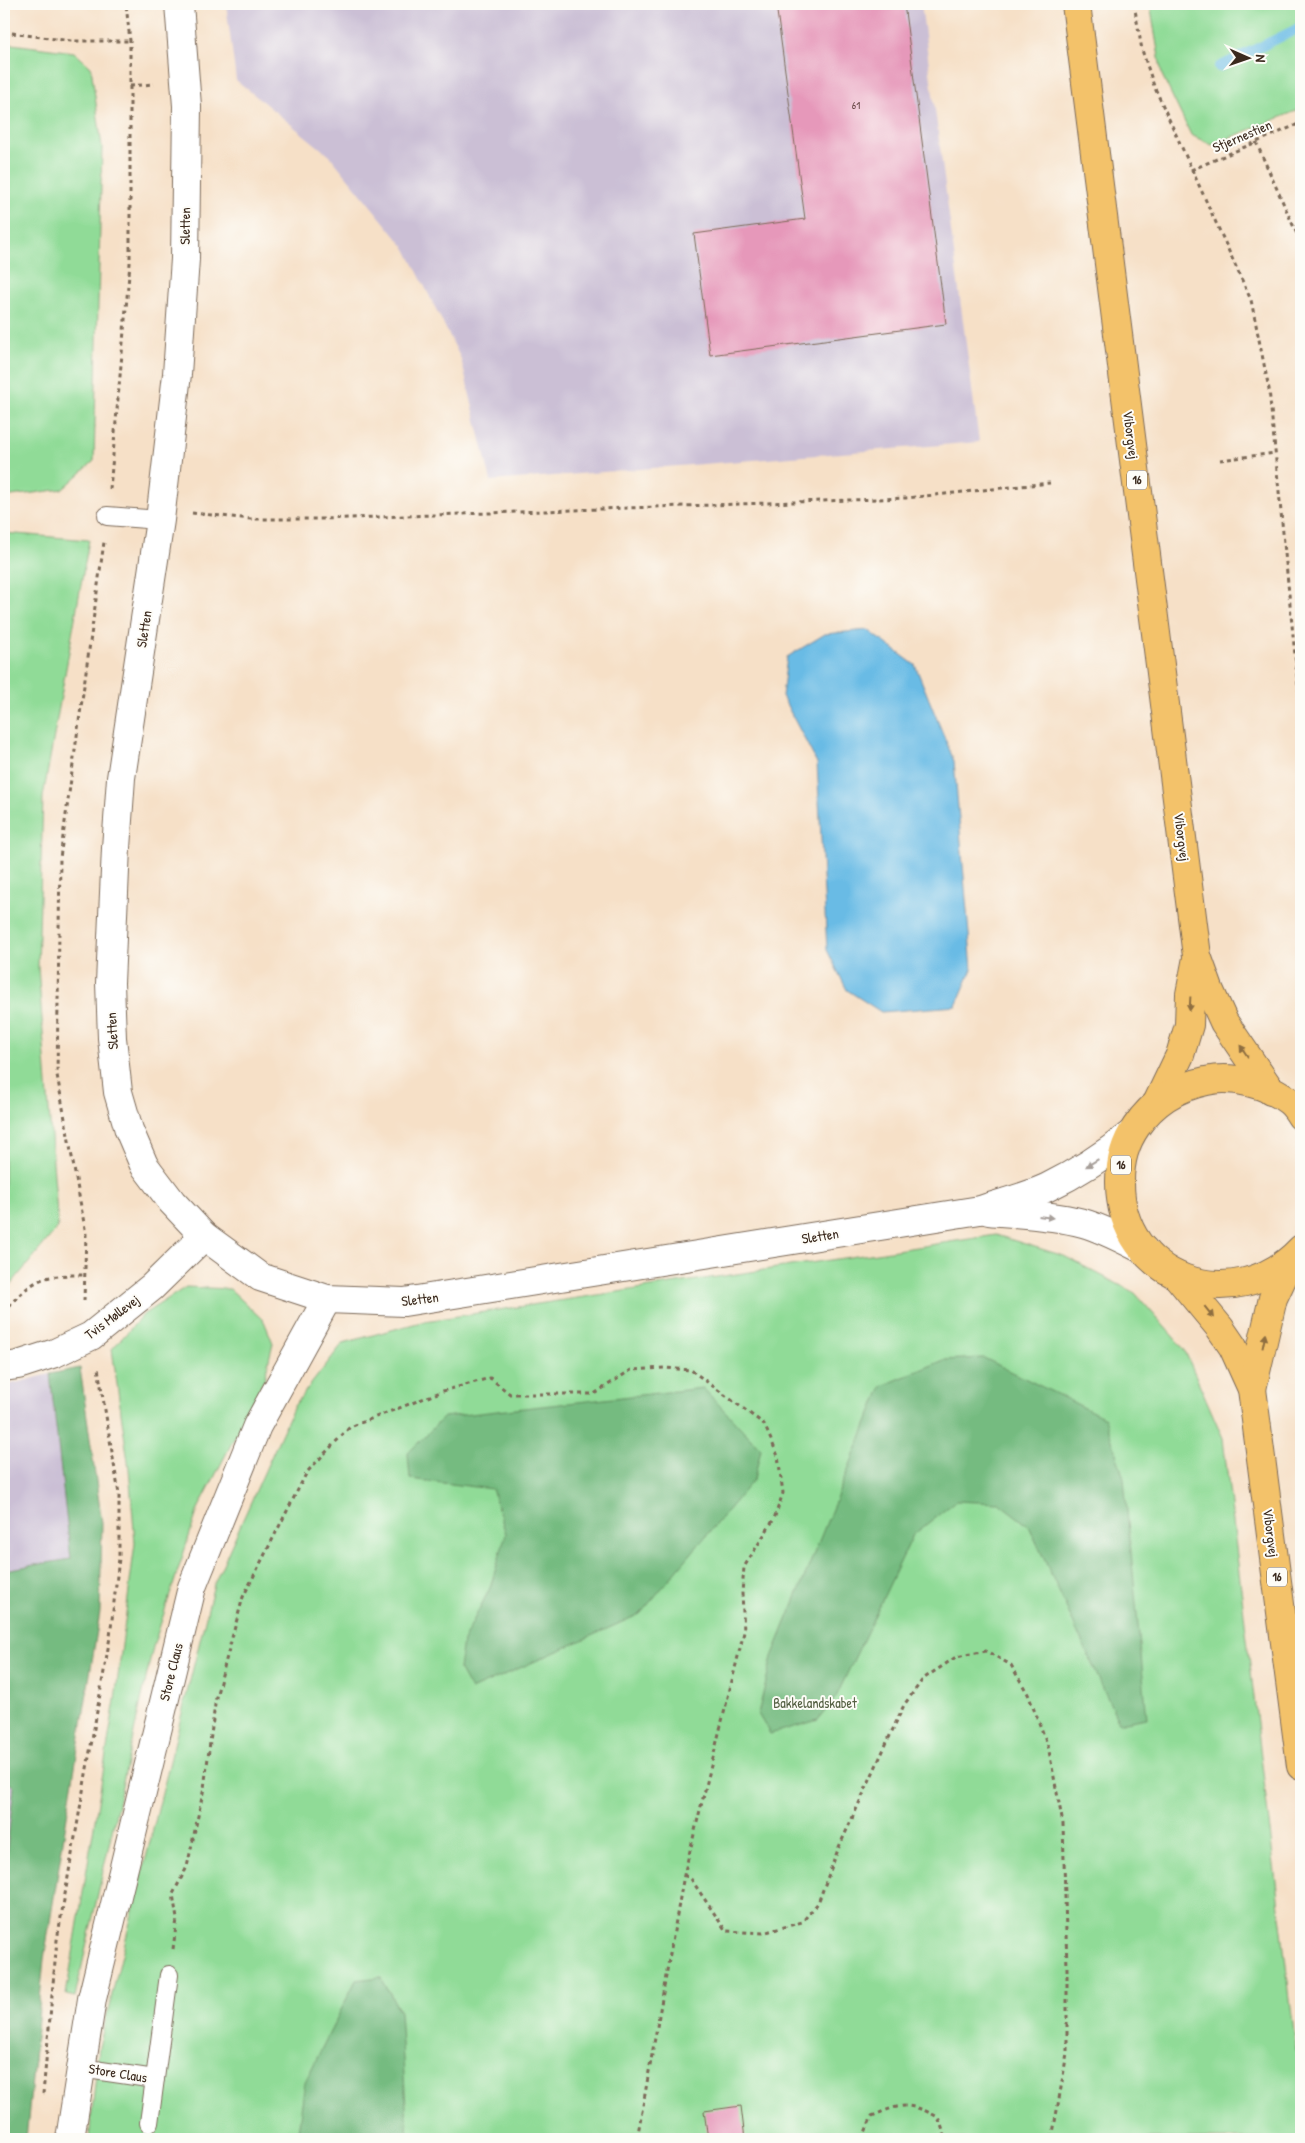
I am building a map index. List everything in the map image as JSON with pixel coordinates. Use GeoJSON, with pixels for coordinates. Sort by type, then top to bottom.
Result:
{"type":"FeatureCollection","features":[{"type":"Feature","properties":{"kind":"main road","name":"Viborgvej"},"geometry":{"type":"LineString","coordinates":[[1076,4],[1197,956],[1224,1022],[1291,1101]]}},
{"type":"Feature","properties":{"kind":"main road","name":"Viborgvej"},"geometry":{"type":"LineString","coordinates":[[1157,1102],[1180,1055],[1189,1025],[1190,994],[1197,956]]}},
{"type":"Feature","properties":{"kind":"main road","name":"16"},"geometry":{"type":"LineString","coordinates":[[1291,1101],[1253,1083],[1232,1080],[1212,1080],[1192,1084],[1174,1091],[1157,1102],[1131,1134],[1123,1152],[1120,1192],[1123,1213],[1132,1232],[1144,1250],[1159,1264],[1177,1276],[1196,1283],[1217,1286],[1238,1285],[1257,1280],[1275,1272],[1296,1255]]}},
{"type":"Feature","properties":{"kind":"main road","name":"Viborgvej"},"geometry":{"type":"LineString","coordinates":[[1252,1389],[1273,1298],[1296,1255]]}},
{"type":"Feature","properties":{"kind":"main road","name":"Viborgvej"},"geometry":{"type":"LineString","coordinates":[[1177,1276],[1206,1309],[1229,1340],[1252,1389],[1301,1766]]}},
{"type":"Feature","properties":{"kind":"street","name":"Sletten"},"geometry":{"type":"LineString","coordinates":[[179,4],[186,106],[185,259],[176,374],[160,515],[121,778],[110,983],[112,1038],[118,1092],[128,1130],[144,1165],[172,1202],[204,1236],[260,1277],[327,1299],[404,1302],[980,1210],[1044,1188],[1070,1176],[1103,1156],[1131,1134]]}},
{"type":"Feature","properties":{"kind":"street","name":"Sletten"},"geometry":{"type":"LineString","coordinates":[[980,1210],[1051,1217],[1083,1223],[1110,1233],[1144,1250]]}},
{"type":"Feature","properties":{"kind":"street","name":"Tvis Møllevej"},"geometry":{"type":"LineString","coordinates":[[4,1368],[54,1353],[90,1336],[152,1287],[204,1236]]}},
{"type":"Feature","properties":{"kind":"street","name":"Store Claus"},"geometry":{"type":"LineString","coordinates":[[70,2139],[92,1999],[192,1587],[257,1426],[327,1299]]}},
{"type":"Feature","properties":{"kind":"lane"},"geometry":{"type":"LineString","coordinates":[[107,516],[160,515]]}},
{"type":"Feature","properties":{"kind":"lane","name":"Store Claus"},"geometry":{"type":"LineString","coordinates":[[149,2124],[169,1975]]}},
{"type":"Feature","properties":{"kind":"lane","name":"Store Claus"},"geometry":{"type":"LineString","coordinates":[[82,2068],[155,2079]]}},
{"type":"Feature","properties":{"kind":"path"},"geometry":{"type":"LineString","coordinates":[[1134,4],[1142,50],[1148,70],[1191,170],[1251,300],[1269,388],[1301,717]]}},
{"type":"Feature","properties":{"kind":"path"},"geometry":{"type":"LineString","coordinates":[[4,32],[71,41],[130,41]]}},
{"type":"Feature","properties":{"kind":"path","name":"Stjernestien"},"geometry":{"type":"LineString","coordinates":[[1191,170],[1301,123]]}},
{"type":"Feature","properties":{"kind":"path"},"geometry":{"type":"LineString","coordinates":[[1256,142],[1301,243]]}},
{"type":"Feature","properties":{"kind":"path"},"geometry":{"type":"LineString","coordinates":[[1220,460],[1276,453]]}},
{"type":"Feature","properties":{"kind":"path"},"geometry":{"type":"LineString","coordinates":[[160,515],[251,519],[322,519],[906,498],[1050,483]]}},
{"type":"Feature","properties":{"kind":"path"},"geometry":{"type":"LineString","coordinates":[[4,1312],[13,1300],[26,1289],[45,1278],[85,1275]]}},
{"type":"Feature","properties":{"kind":"path"},"geometry":{"type":"LineString","coordinates":[[169,1975],[177,1919],[173,1894],[187,1867],[204,1788],[216,1697],[228,1652],[243,1597],[306,1472],[350,1427],[444,1390],[490,1378],[510,1394],[594,1394],[631,1370],[664,1368],[691,1370],[764,1424],[778,1456],[783,1493],[774,1519],[744,1567],[742,1594],[744,1632],[684,1875],[637,2139]]}},
{"type":"Feature","properties":{"kind":"path"},"geometry":{"type":"LineString","coordinates":[[684,1875],[690,1879],[726,1931],[763,1933],[802,1922],[818,1903],[839,1847],[904,1705],[924,1679],[956,1657],[986,1651],[1011,1665],[1028,1694],[1048,1746],[1063,1824],[1067,2053],[1052,2139]]}},
{"type":"Feature","properties":{"kind":"path"},"geometry":{"type":"LineString","coordinates":[[864,2139],[872,2116],[895,2106],[918,2106],[938,2117],[946,2139]]}},
{"type":"Feature","properties":{"kind":"shaded area"},"geometry":{"type":"Polygon","coordinates":[[[226,4],[921,4],[979,442],[491,481],[461,359],[406,249],[330,156],[236,80],[226,4]]]}},
{"type":"Feature","properties":{"kind":"shaded area"},"geometry":{"type":"Polygon","coordinates":[[[50,1374],[71,1559],[4,1570],[4,1386],[50,1374]]]}},
{"type":"Feature","properties":{"kind":"shaded area"},"geometry":{"type":"Polygon","coordinates":[[[4,1779],[14,1787],[4,1876],[4,1779]]]}},
{"type":"Feature","properties":{"kind":"green space"},"geometry":{"type":"Polygon","coordinates":[[[1150,4],[1301,4],[1301,109],[1212,145],[1191,135],[1162,75],[1150,4]]]}},
{"type":"Feature","properties":{"kind":"green space"},"geometry":{"type":"Polygon","coordinates":[[[4,43],[74,52],[91,67],[102,147],[94,461],[63,489],[4,497],[4,43]]]}},
{"type":"Feature","properties":{"kind":"green space"},"geometry":{"type":"Polygon","coordinates":[[[4,533],[89,540],[43,797],[38,967],[58,1227],[4,1293],[4,533]]]}},
{"type":"Feature","properties":{"kind":"green space","name":"Bakkelandskabet"},"geometry":{"type":"Polygon","coordinates":[[[996,1235],[1064,1256],[1135,1293],[1184,1349],[1223,1438],[1301,2091],[1301,2139],[89,2139],[99,2047],[214,1584],[294,1406],[343,1343],[425,1321],[996,1235]]]}},
{"type":"Feature","properties":{"kind":"green space"},"geometry":{"type":"Polygon","coordinates":[[[186,1287],[230,1289],[264,1321],[273,1343],[264,1380],[198,1509],[153,1647],[75,1997],[66,1995],[115,1700],[135,1543],[129,1469],[112,1349],[144,1314],[186,1287]]]}},
{"type":"Feature","properties":{"kind":"green space"},"geometry":{"type":"Polygon","coordinates":[[[984,1358],[1105,1418],[1124,1479],[1147,1718],[1119,1723],[1029,1526],[999,1503],[956,1501],[913,1535],[836,1697],[818,1720],[770,1734],[758,1714],[772,1657],[882,1386],[944,1360],[984,1358]]]}},
{"type":"Feature","properties":{"kind":"green space"},"geometry":{"type":"Polygon","coordinates":[[[80,1368],[102,1523],[100,1612],[44,1959],[26,2139],[4,2139],[4,1876],[14,1787],[4,1779],[4,1570],[71,1559],[50,1374],[80,1368]]]}},
{"type":"Feature","properties":{"kind":"green space"},"geometry":{"type":"Polygon","coordinates":[[[703,1388],[761,1449],[754,1479],[640,1614],[471,1690],[459,1669],[463,1641],[490,1588],[506,1534],[492,1489],[410,1479],[408,1453],[444,1417],[703,1388]]]}},
{"type":"Feature","properties":{"kind":"green space"},"geometry":{"type":"Polygon","coordinates":[[[381,1977],[400,2012],[408,2139],[297,2139],[305,2082],[356,1980],[381,1977]]]}},
{"type":"Feature","properties":{"kind":"water"},"geometry":{"type":"Polygon","coordinates":[[[868,630],[915,665],[954,761],[972,969],[956,1006],[881,1012],[847,990],[827,950],[817,763],[782,696],[787,657],[825,634],[868,630]]]}},
{"type":"Feature","properties":{"kind":"building"},"geometry":{"type":"Polygon","coordinates":[[[776,4],[904,4],[946,324],[710,355],[694,234],[805,219],[776,4]]]}},
{"type":"Feature","properties":{"kind":"building"},"geometry":{"type":"Polygon","coordinates":[[[741,2106],[745,2139],[708,2139],[704,2111],[741,2106]]]}},
{"type":"Feature","properties":{"kind":"waterway"},"geometry":{"type":"LineString","coordinates":[[1219,67],[1301,27]]}}]}
